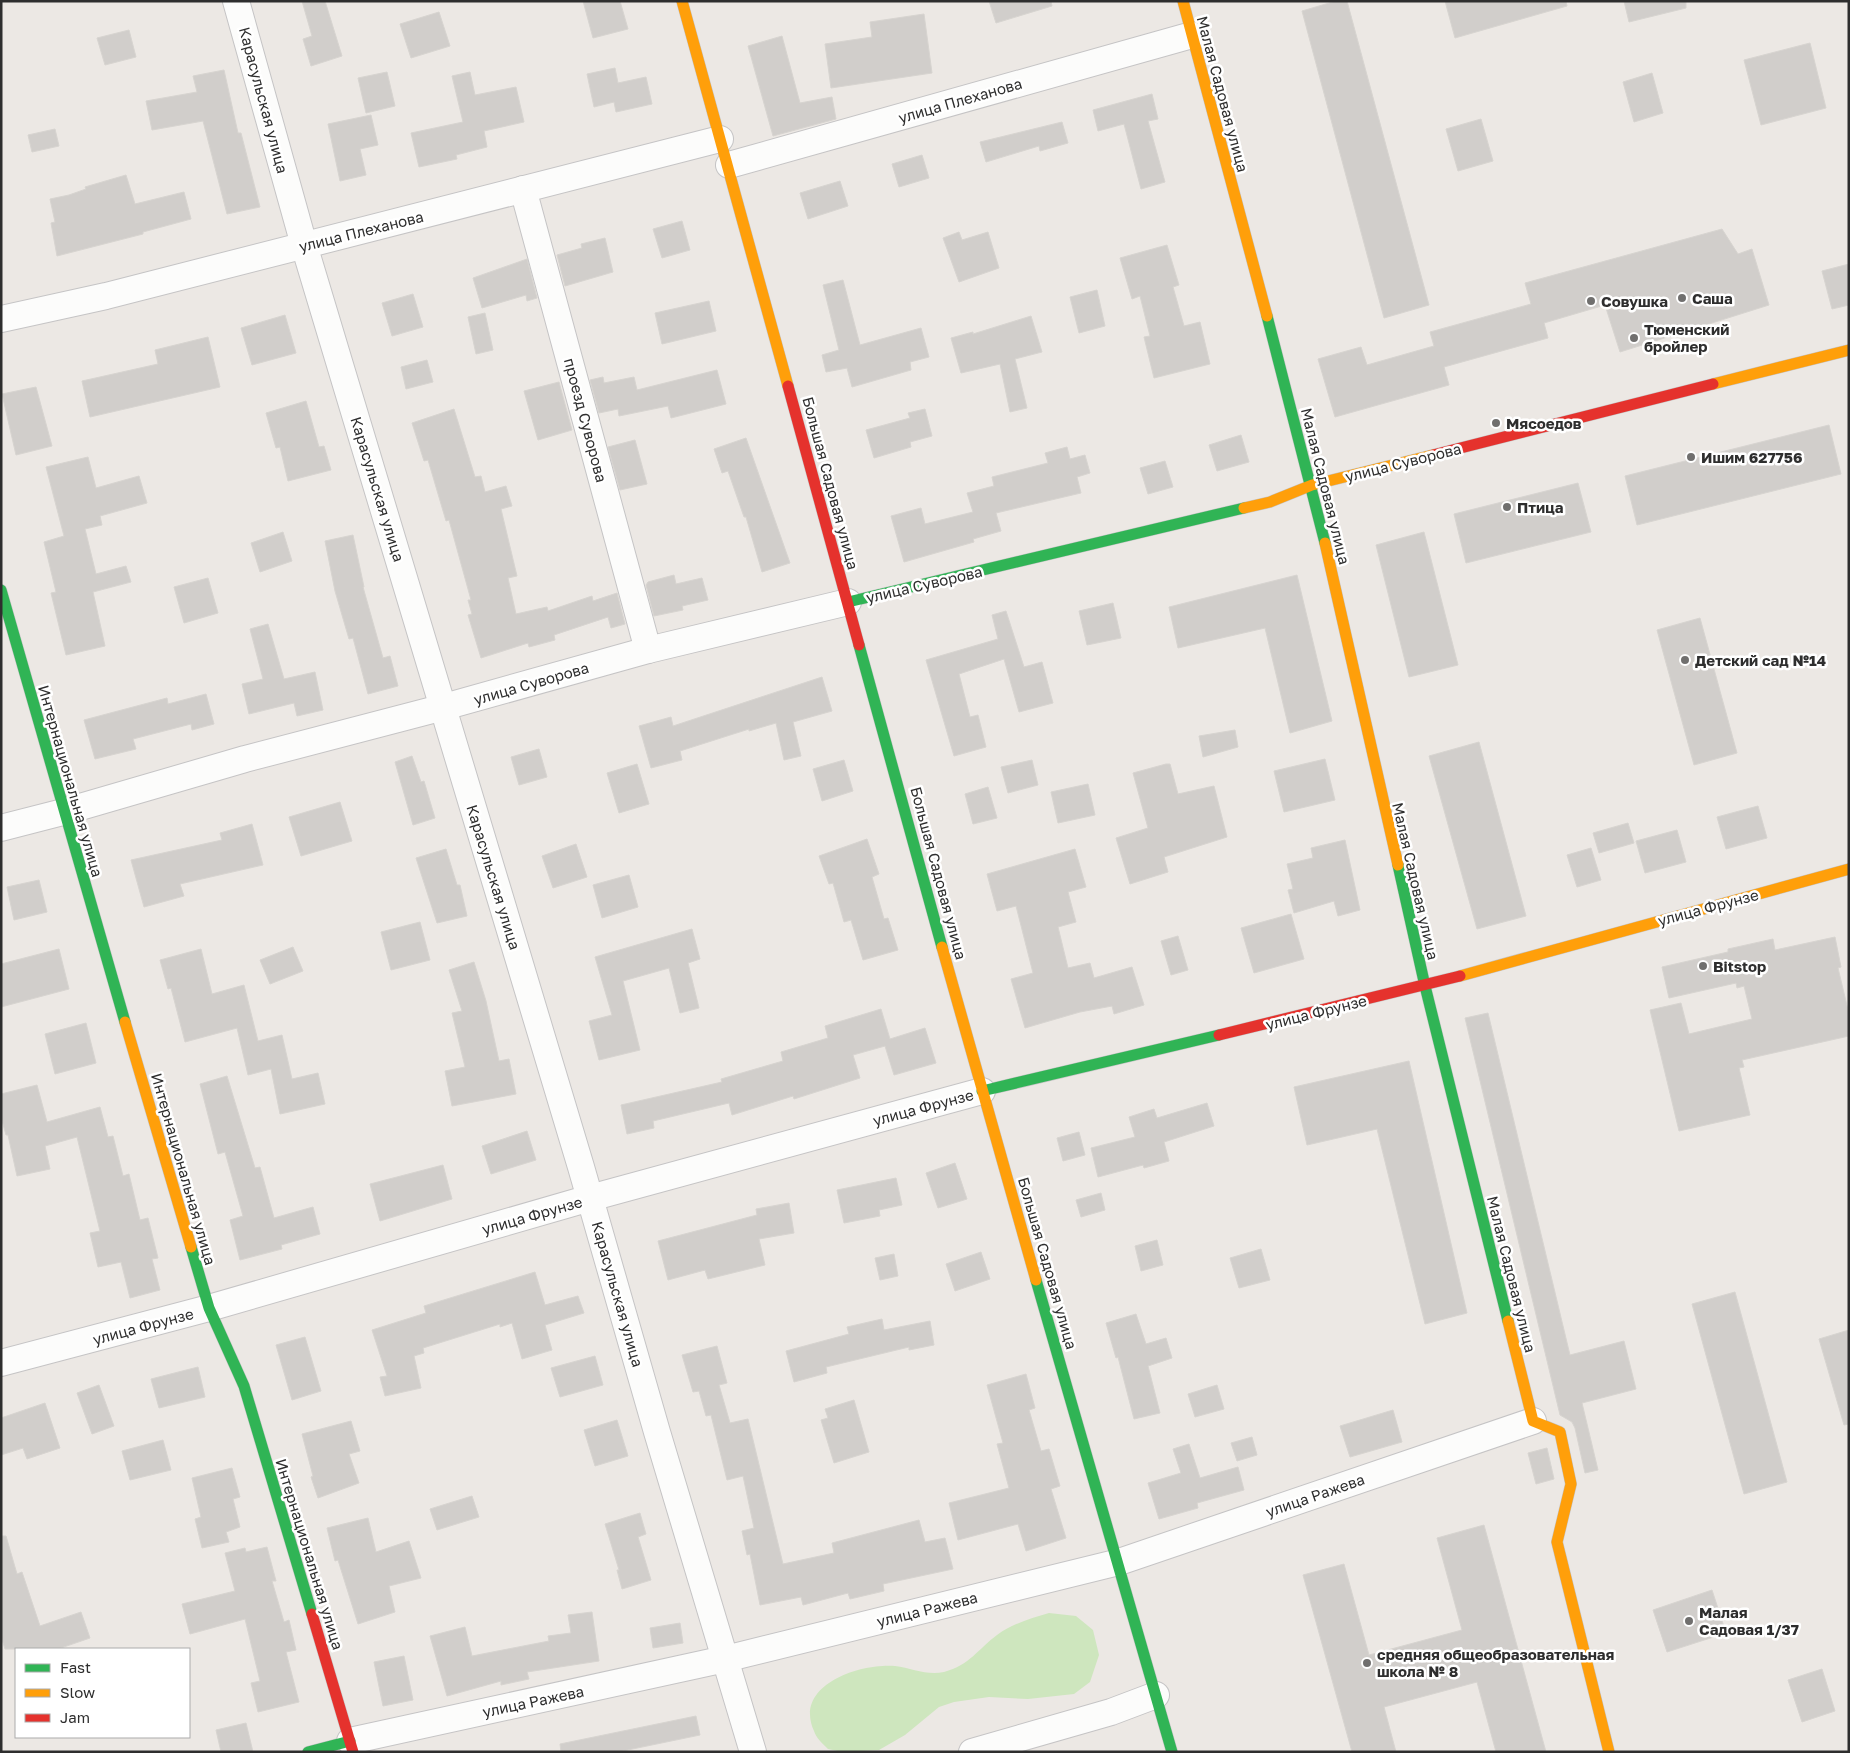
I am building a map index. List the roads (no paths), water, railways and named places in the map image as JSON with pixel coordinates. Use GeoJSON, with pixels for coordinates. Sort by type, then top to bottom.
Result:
{"type":"FeatureCollection","features":[{"type":"Feature","properties":{"kind":"street","name":"Карасульская улица"},"geometry":{"type":"LineString","coordinates":[[236,1],[304,245],[444,707],[590,1198],[654,1423],[753,1752]]}},
{"type":"Feature","properties":{"kind":"street","name":"Большая Садовая улица"},"geometry":{"type":"LineString","coordinates":[[682,1],[729,165],[982,1091],[1119,1562],[1172,1752]]}},
{"type":"Feature","properties":{"kind":"street","name":"Малая Садовая улица"},"geometry":{"type":"LineString","coordinates":[[1183,1],[1312,485],[1425,986],[1533,1421]]}},
{"type":"Feature","properties":{"kind":"street","name":"улица Плеханова"},"geometry":{"type":"LineString","coordinates":[[729,165],[1192,35]]}},
{"type":"Feature","properties":{"kind":"street","name":"улица Плеханова"},"geometry":{"type":"LineString","coordinates":[[1,319],[106,296],[720,139]]}},
{"type":"Feature","properties":{"kind":"street","name":"проезд Суворова"},"geometry":{"type":"LineString","coordinates":[[523,189],[648,650]]}},
{"type":"Feature","properties":{"kind":"street","name":"улица Суворова"},"geometry":{"type":"LineString","coordinates":[[1,828],[63,812],[244,759],[444,707],[648,650],[1270,502],[1312,485],[1849,350]]}},
{"type":"Feature","properties":{"kind":"street","name":"Интернациональная улица"},"geometry":{"type":"LineString","coordinates":[[1,590],[63,812],[209,1308],[244,1386],[352,1746]]}},
{"type":"Feature","properties":{"kind":"street","name":"улица Фрунзе"},"geometry":{"type":"LineString","coordinates":[[1,1363],[209,1308],[590,1198],[982,1091],[1425,986],[1849,869]]}},
{"type":"Feature","properties":{"kind":"street","name":"улица Ражева"},"geometry":{"type":"LineString","coordinates":[[308,1752],[352,1746],[725,1659],[1119,1562],[1533,1421]]}},
{"type":"Feature","properties":{"kind":"street"},"geometry":{"type":"LineString","coordinates":[[1533,1421],[1560,1432],[1571,1484],[1557,1542],[1608,1752]]}},
{"type":"Feature","properties":{"kind":"street"},"geometry":{"type":"LineString","coordinates":[[972,1752],[1111,1712],[1156,1695]]}},
{"type":"Feature","properties":{"kind":"place","name":"Саша"},"geometry":{"type":"Point","coordinates":[1682,298]}},
{"type":"Feature","properties":{"kind":"place","name":"Совушка"},"geometry":{"type":"Point","coordinates":[1591,301]}},
{"type":"Feature","properties":{"kind":"place","name":"Тюменский бройлер"},"geometry":{"type":"Point","coordinates":[1634,338]}},
{"type":"Feature","properties":{"kind":"place","name":"Мясоедов"},"geometry":{"type":"Point","coordinates":[1496,423]}},
{"type":"Feature","properties":{"kind":"place","name":"Ишим 627756"},"geometry":{"type":"Point","coordinates":[1691,457]}},
{"type":"Feature","properties":{"kind":"place","name":"Птица"},"geometry":{"type":"Point","coordinates":[1507,507]}},
{"type":"Feature","properties":{"kind":"place","name":"Детский сад №14"},"geometry":{"type":"Point","coordinates":[1685,660]}},
{"type":"Feature","properties":{"kind":"place","name":"Bitstop"},"geometry":{"type":"Point","coordinates":[1703,966]}},
{"type":"Feature","properties":{"kind":"place","name":"Малая Садовая 1/37"},"geometry":{"type":"Point","coordinates":[1689,1621]}},
{"type":"Feature","properties":{"kind":"place","name":"средняя общеобразовательная школа № 8"},"geometry":{"type":"Point","coordinates":[1367,1663]}}]}
